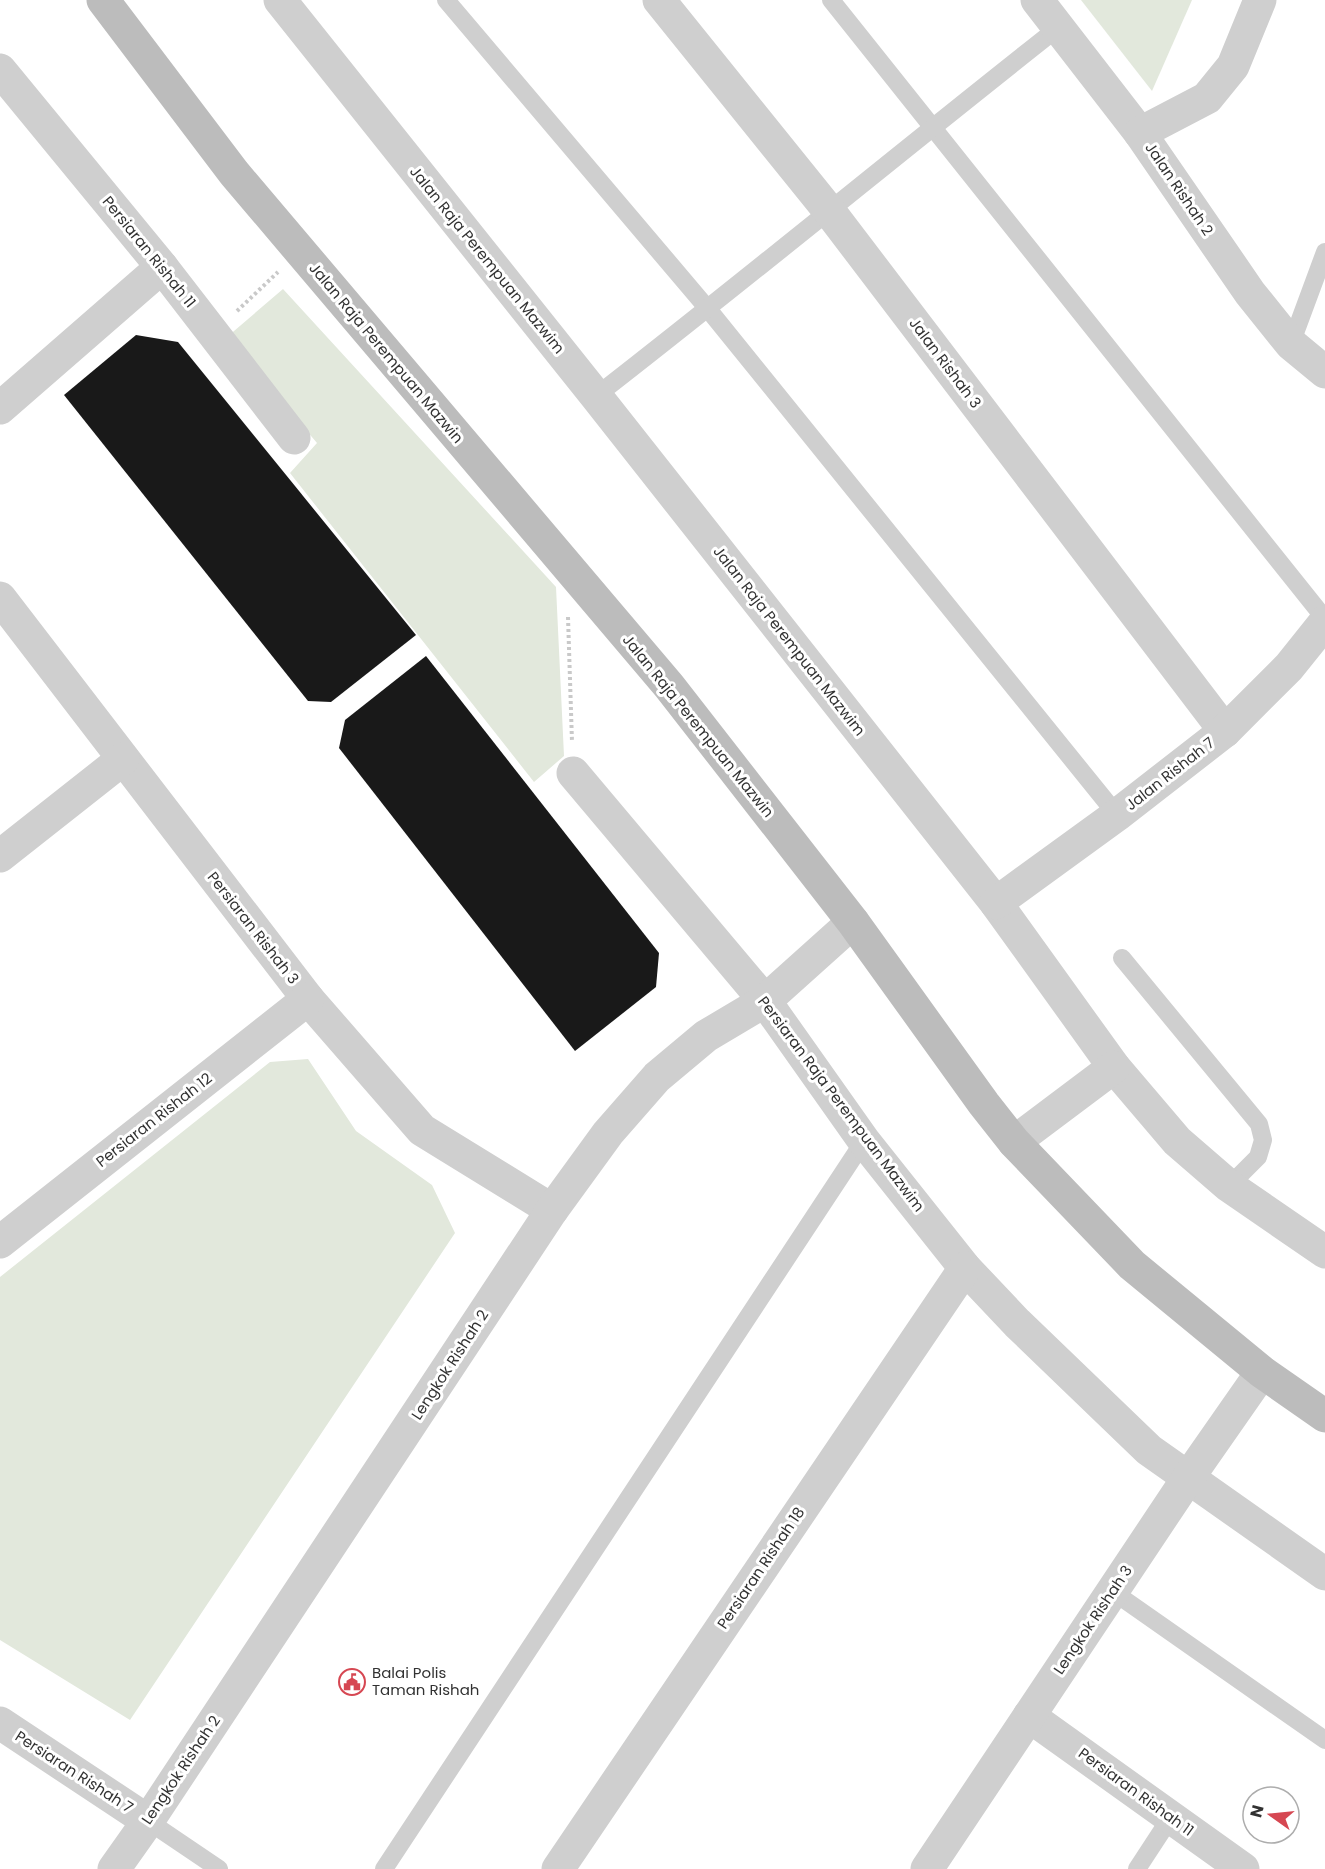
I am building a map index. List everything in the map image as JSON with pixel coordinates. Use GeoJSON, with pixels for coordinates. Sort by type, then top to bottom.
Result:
{"type":"FeatureCollection","features":[{"type":"Feature","properties":{"kind":"main road","name":"Jalan Raja Perempuan Mazwin"},"geometry":{"type":"LineString","coordinates":[[103,0],[234,173],[669,686],[853,922],[1014,1142],[1132,1265],[1262,1372],[1325,1416]]}},
{"type":"Feature","properties":{"kind":"street","name":"Jalan Raja Perempuan Mazwim"},"geometry":{"type":"LineString","coordinates":[[280,0],[996,903],[1114,1067],[1177,1141],[1229,1186],[1325,1252]]}},
{"type":"Feature","properties":{"kind":"street","name":"Jalan Rishah 3"},"geometry":{"type":"LineString","coordinates":[[659,0],[830,212],[1225,731]]}},
{"type":"Feature","properties":{"kind":"street","name":"Jalan Rishah 2"},"geometry":{"type":"LineString","coordinates":[[1037,0],[1140,133],[1250,293],[1291,344],[1325,372]]}},
{"type":"Feature","properties":{"kind":"street"},"geometry":{"type":"LineString","coordinates":[[1140,133],[1207,98],[1233,66],[1260,0]]}},
{"type":"Feature","properties":{"kind":"street","name":"Persiaran Rishah 11"},"geometry":{"type":"LineString","coordinates":[[0,70],[162,267],[294,438]]}},
{"type":"Feature","properties":{"kind":"street"},"geometry":{"type":"LineString","coordinates":[[0,408],[162,267]]}},
{"type":"Feature","properties":{"kind":"street","name":"Persiaran Rishah 3"},"geometry":{"type":"LineString","coordinates":[[0,598],[308,999],[422,1130],[552,1210]]}},
{"type":"Feature","properties":{"kind":"street","name":"Jalan Rishah 7"},"geometry":{"type":"LineString","coordinates":[[996,903],[1117,815],[1225,731],[1289,667],[1325,621]]}},
{"type":"Feature","properties":{"kind":"street"},"geometry":{"type":"LineString","coordinates":[[0,856],[123,759]]}},
{"type":"Feature","properties":{"kind":"street","name":"Persiaran Raja Perempuan Mazwim"},"geometry":{"type":"LineString","coordinates":[[573,773],[765,1001],[864,1140],[965,1268],[1017,1323],[1149,1450],[1325,1574]]}},
{"type":"Feature","properties":{"kind":"street","name":"Lengkok Rishah 2"},"geometry":{"type":"LineString","coordinates":[[114,1869],[552,1210],[608,1133],[657,1077],[706,1036],[765,1001],[853,922]]}},
{"type":"Feature","properties":{"kind":"street","name":"Persiaran Rishah 12"},"geometry":{"type":"LineString","coordinates":[[0,1242],[308,999]]}},
{"type":"Feature","properties":{"kind":"street"},"geometry":{"type":"LineString","coordinates":[[1014,1142],[1114,1067]]}},
{"type":"Feature","properties":{"kind":"street","name":"Persiaran Rishah 18"},"geometry":{"type":"LineString","coordinates":[[558,1869],[965,1268]]}},
{"type":"Feature","properties":{"kind":"street","name":"Lengkok Rishah 3"},"geometry":{"type":"LineString","coordinates":[[927,1869],[1188,1478],[1262,1372]]}},
{"type":"Feature","properties":{"kind":"street","name":"Persiaran Rishah 11"},"geometry":{"type":"LineString","coordinates":[[1029,1716],[1243,1869]]}},
{"type":"Feature","properties":{"kind":"street","name":"Persiaran Rishah 7"},"geometry":{"type":"LineString","coordinates":[[0,1724],[148,1821]]}},
{"type":"Feature","properties":{"kind":"lane"},"geometry":{"type":"LineString","coordinates":[[446,0],[708,309],[1117,815]]}},
{"type":"Feature","properties":{"kind":"lane"},"geometry":{"type":"LineString","coordinates":[[831,0],[1325,621]]}},
{"type":"Feature","properties":{"kind":"lane"},"geometry":{"type":"LineString","coordinates":[[596,396],[830,212],[933,126],[1059,27]]}},
{"type":"Feature","properties":{"kind":"lane"},"geometry":{"type":"LineString","coordinates":[[1291,344],[1325,252]]}},
{"type":"Feature","properties":{"kind":"lane"},"geometry":{"type":"LineString","coordinates":[[1122,958],[1259,1124],[1263,1140],[1258,1156],[1229,1186]]}},
{"type":"Feature","properties":{"kind":"lane"},"geometry":{"type":"LineString","coordinates":[[384,1869],[864,1140]]}},
{"type":"Feature","properties":{"kind":"lane"},"geometry":{"type":"LineString","coordinates":[[1112,1591],[1325,1740]]}},
{"type":"Feature","properties":{"kind":"lane"},"geometry":{"type":"LineString","coordinates":[[1137,1869],[1171,1817]]}},
{"type":"Feature","properties":{"kind":"lane"},"geometry":{"type":"LineString","coordinates":[[148,1821],[219,1869]]}},
{"type":"Feature","properties":{"kind":"path"},"geometry":{"type":"LineString","coordinates":[[214,333],[300,251]]}},
{"type":"Feature","properties":{"kind":"path"},"geometry":{"type":"LineString","coordinates":[[566,565],[573,773]]}},
{"type":"Feature","properties":{"kind":"shaded area"},"geometry":{"type":"Polygon","coordinates":[[[1081,0],[1192,0],[1152,91],[1081,0]]]}},
{"type":"Feature","properties":{"kind":"shaded area"},"geometry":{"type":"Polygon","coordinates":[[[283,289],[556,587],[564,756],[534,782],[290,473],[317,443],[227,337],[283,289]]]}},
{"type":"Feature","properties":{"kind":"shaded area"},"geometry":{"type":"Polygon","coordinates":[[[308,1059],[356,1131],[432,1185],[455,1233],[130,1720],[0,1640],[0,1277],[270,1062],[308,1059]]]}},
{"type":"Feature","properties":{"kind":"building"},"geometry":{"type":"Polygon","coordinates":[[[136,335],[178,342],[416,635],[331,702],[308,701],[64,395],[136,335]]]}},
{"type":"Feature","properties":{"kind":"building"},"geometry":{"type":"Polygon","coordinates":[[[426,656],[659,953],[656,987],[575,1051],[339,748],[345,720],[426,656]]]}},
{"type":"Feature","properties":{"kind":"place","name":"Balai Polis Taman Rishah"},"geometry":{"type":"Point","coordinates":[352,1682]}}]}
